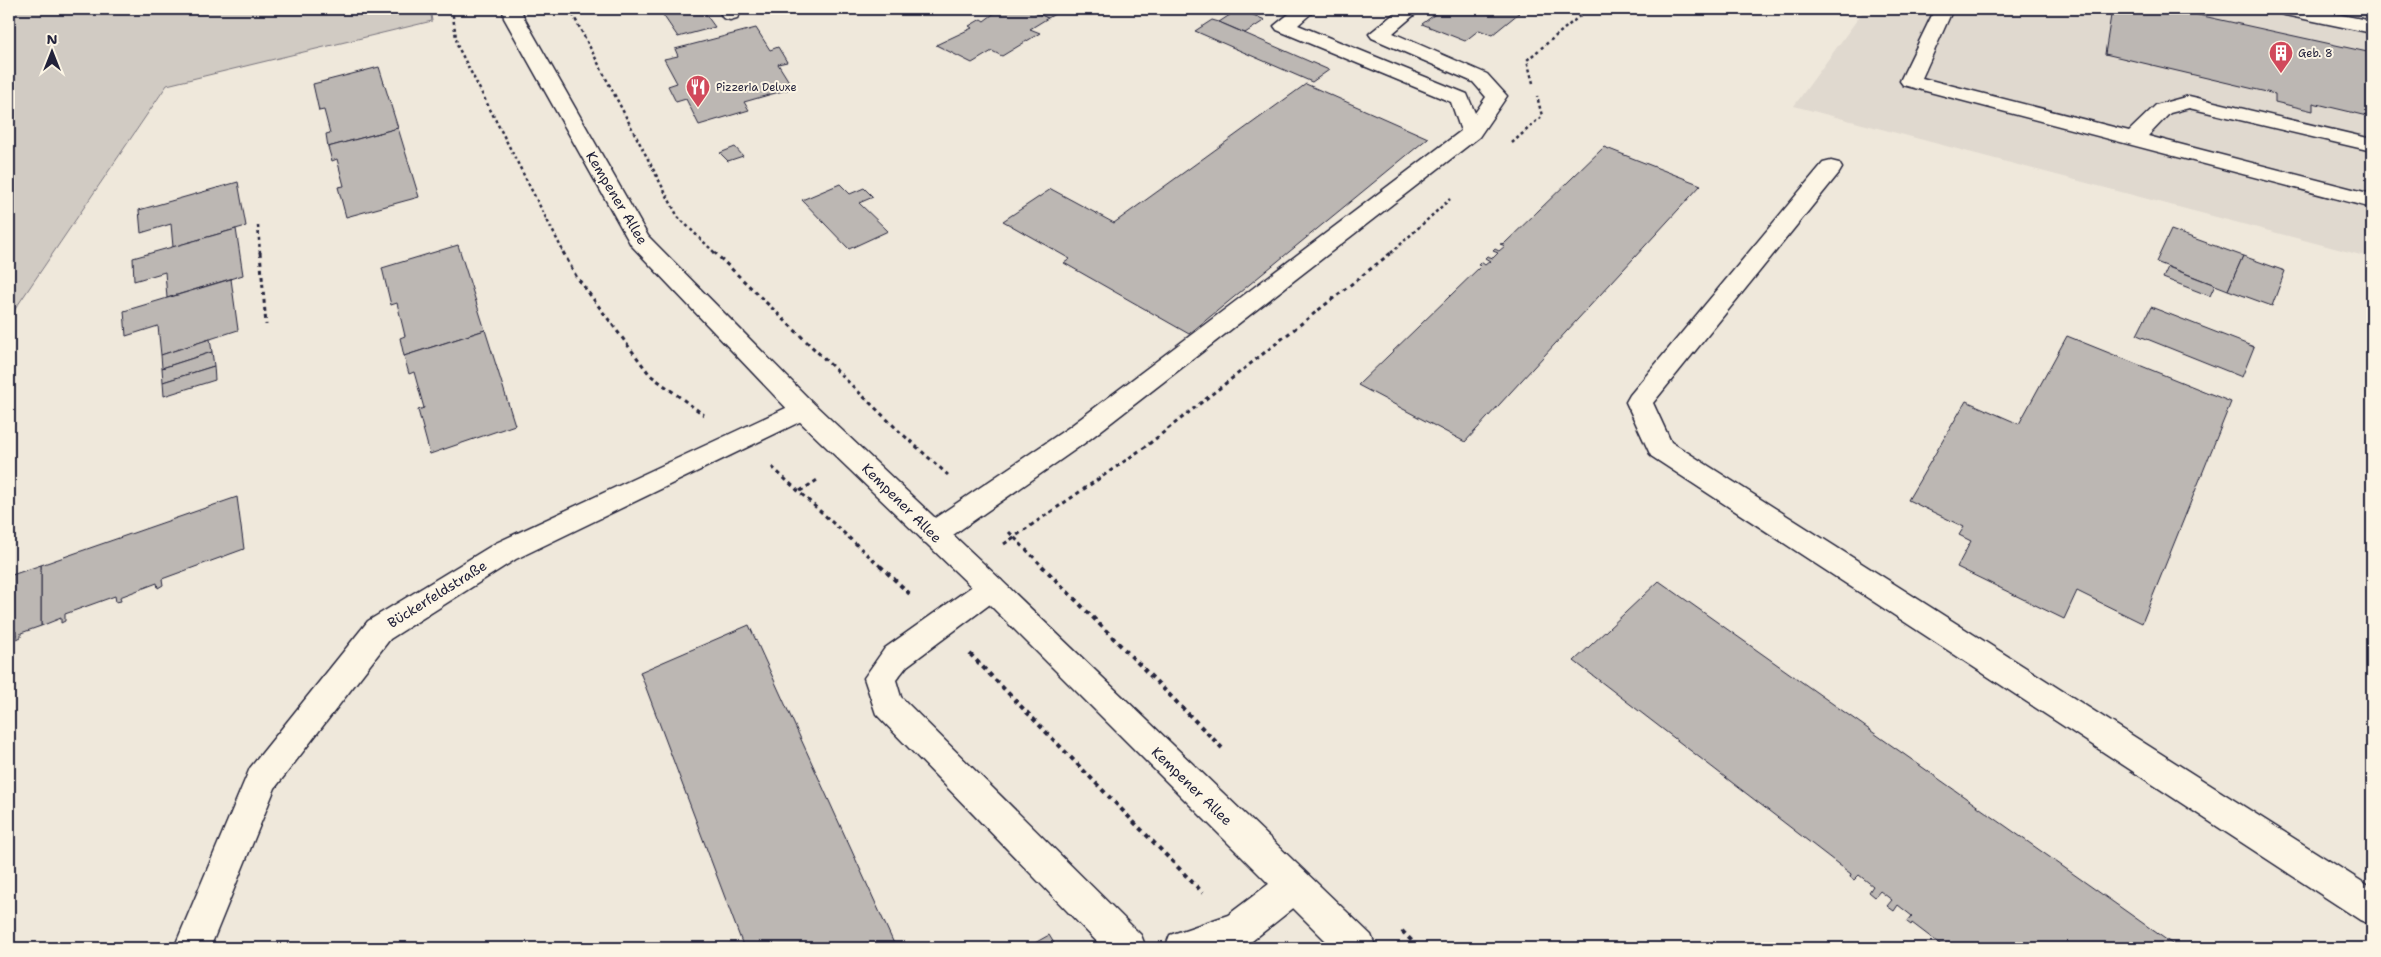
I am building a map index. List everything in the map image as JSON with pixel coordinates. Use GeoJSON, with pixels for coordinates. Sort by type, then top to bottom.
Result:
{"type":"FeatureCollection","features":[{"type":"Feature","properties":{"kind":"main road","name":"Kempener Allee"},"geometry":{"type":"LineString","coordinates":[[512,9],[514,18],[639,240],[803,409],[856,457],[933,534],[991,588],[1358,948]]}},
{"type":"Feature","properties":{"kind":"main road"},"geometry":{"type":"LineString","coordinates":[[933,534],[1077,435],[1472,133],[1497,96],[1480,78],[1379,34],[1412,9]]}},
{"type":"Feature","properties":{"kind":"main road"},"geometry":{"type":"LineString","coordinates":[[1944,9],[1910,80],[2133,140],[2372,201]]}},
{"type":"Feature","properties":{"kind":"main road"},"geometry":{"type":"LineString","coordinates":[[2285,9],[2372,26]]}},
{"type":"Feature","properties":{"kind":"main road"},"geometry":{"type":"LineString","coordinates":[[1293,11],[1284,26],[1460,98],[1472,133]]}},
{"type":"Feature","properties":{"kind":"main road"},"geometry":{"type":"LineString","coordinates":[[2133,140],[2163,109],[2189,102],[2372,145]]}},
{"type":"Feature","properties":{"kind":"main road"},"geometry":{"type":"LineString","coordinates":[[1831,168],[1639,402],[1661,449],[2372,908]]}},
{"type":"Feature","properties":{"kind":"main road","name":"Bückerfeldstraße"},"geometry":{"type":"LineString","coordinates":[[192,948],[262,779],[379,630],[506,551],[740,441],[803,409]]}},
{"type":"Feature","properties":{"kind":"main road"},"geometry":{"type":"LineString","coordinates":[[991,588],[896,657],[880,678],[888,704],[1128,948]]}},
{"type":"Feature","properties":{"kind":"main road"},"geometry":{"type":"LineString","coordinates":[[1183,948],[1239,929],[1294,886]]}},
{"type":"Feature","properties":{"kind":"path"},"geometry":{"type":"LineString","coordinates":[[452,9],[457,45],[576,276],[650,376],[740,441],[800,491],[941,624],[1239,929]]}},
{"type":"Feature","properties":{"kind":"path"},"geometry":{"type":"LineString","coordinates":[[258,226],[266,325]]}},
{"type":"Feature","properties":{"kind":"shaded area"},"geometry":{"type":"Polygon","coordinates":[[[9,9],[430,9],[432,21],[167,85],[9,318],[9,9]]]}},
{"type":"Feature","properties":{"kind":"shaded area"},"geometry":{"type":"Polygon","coordinates":[[[1865,9],[2372,9],[2372,258],[1794,106],[1865,9]]]}},
{"type":"Feature","properties":{"kind":"building"},"geometry":{"type":"Polygon","coordinates":[[[659,9],[702,9],[715,27],[678,37],[659,9]]]}},
{"type":"Feature","properties":{"kind":"building"},"geometry":{"type":"Polygon","coordinates":[[[1000,9],[1028,9],[1048,18],[1030,29],[1040,33],[1002,56],[992,51],[972,63],[936,45],[972,28],[969,26],[981,19],[984,21],[1000,9]]]}},
{"type":"Feature","properties":{"kind":"building"},"geometry":{"type":"Polygon","coordinates":[[[1028,9],[1063,9],[1048,18],[1028,9]]]}},
{"type":"Feature","properties":{"kind":"building"},"geometry":{"type":"Polygon","coordinates":[[[1239,9],[1265,20],[1245,33],[1219,22],[1239,9]]]}},
{"type":"Feature","properties":{"kind":"building"},"geometry":{"type":"Polygon","coordinates":[[[1447,9],[1510,9],[1519,13],[1492,35],[1479,30],[1465,41],[1422,24],[1438,12],[1441,13],[1447,9]]]}},
{"type":"Feature","properties":{"kind":"building","name":"Geb. 8"},"geometry":{"type":"Polygon","coordinates":[[[2112,9],[2171,9],[2372,53],[2372,117],[2313,103],[2313,111],[2275,102],[2275,94],[2105,54],[2112,9]]]}},
{"type":"Feature","properties":{"kind":"building"},"geometry":{"type":"Polygon","coordinates":[[[1212,20],[1329,70],[1312,82],[1195,31],[1212,20]]]}},
{"type":"Feature","properties":{"kind":"building"},"geometry":{"type":"Polygon","coordinates":[[[756,28],[770,50],[778,47],[787,62],[778,64],[793,88],[744,102],[749,110],[699,125],[686,99],[676,102],[668,86],[677,83],[664,59],[678,56],[675,49],[756,28]]]}},
{"type":"Feature","properties":{"kind":"building"},"geometry":{"type":"Polygon","coordinates":[[[379,67],[398,128],[328,147],[326,134],[330,133],[324,110],[319,111],[313,84],[379,67]]]}},
{"type":"Feature","properties":{"kind":"building"},"geometry":{"type":"Polygon","coordinates":[[[1306,84],[1428,138],[1189,334],[1064,263],[1070,259],[1003,221],[1051,189],[1114,223],[1306,84]]]}},
{"type":"Feature","properties":{"kind":"building"},"geometry":{"type":"Polygon","coordinates":[[[398,128],[419,197],[346,217],[338,187],[344,186],[337,159],[332,161],[328,147],[398,128]]]}},
{"type":"Feature","properties":{"kind":"building"},"geometry":{"type":"Polygon","coordinates":[[[735,147],[743,156],[728,161],[720,153],[735,147]]]}},
{"type":"Feature","properties":{"kind":"building"},"geometry":{"type":"Polygon","coordinates":[[[1604,147],[1701,185],[1465,442],[1358,385],[1481,266],[1478,265],[1481,262],[1485,265],[1490,261],[1485,258],[1487,256],[1493,258],[1498,253],[1493,251],[1495,249],[1499,251],[1505,246],[1500,244],[1505,243],[1604,147]]]}},
{"type":"Feature","properties":{"kind":"building"},"geometry":{"type":"Polygon","coordinates":[[[238,182],[246,226],[173,247],[171,224],[141,233],[139,210],[238,182]]]}},
{"type":"Feature","properties":{"kind":"building"},"geometry":{"type":"Polygon","coordinates":[[[840,184],[850,194],[864,188],[873,197],[859,203],[888,231],[849,249],[802,200],[840,184]]]}},
{"type":"Feature","properties":{"kind":"building"},"geometry":{"type":"Polygon","coordinates":[[[236,229],[243,275],[167,298],[165,272],[134,281],[133,258],[236,229]]]}},
{"type":"Feature","properties":{"kind":"building"},"geometry":{"type":"Polygon","coordinates":[[[2171,230],[2243,256],[2228,290],[2156,262],[2171,230]]]}},
{"type":"Feature","properties":{"kind":"building"},"geometry":{"type":"Polygon","coordinates":[[[458,245],[485,330],[404,356],[400,338],[405,336],[397,303],[391,305],[382,268],[458,245]]]}},
{"type":"Feature","properties":{"kind":"building"},"geometry":{"type":"Polygon","coordinates":[[[2243,256],[2285,271],[2272,306],[2228,290],[2243,256]]]}},
{"type":"Feature","properties":{"kind":"building"},"geometry":{"type":"Polygon","coordinates":[[[2168,267],[2215,285],[2210,296],[2163,278],[2168,267]]]}},
{"type":"Feature","properties":{"kind":"building"},"geometry":{"type":"Polygon","coordinates":[[[231,279],[238,330],[161,355],[158,326],[126,336],[124,311],[231,279]]]}},
{"type":"Feature","properties":{"kind":"building"},"geometry":{"type":"Polygon","coordinates":[[[2151,307],[2254,347],[2242,377],[2137,335],[2151,307]]]}},
{"type":"Feature","properties":{"kind":"building"},"geometry":{"type":"Polygon","coordinates":[[[485,330],[515,425],[430,454],[418,410],[424,408],[414,372],[409,374],[404,356],[485,330]]]}},
{"type":"Feature","properties":{"kind":"building"},"geometry":{"type":"Polygon","coordinates":[[[2067,336],[2231,402],[2142,623],[2077,591],[2064,619],[1957,567],[1971,541],[1959,535],[1964,527],[1908,500],[1966,401],[2019,424],[2067,336]]]}},
{"type":"Feature","properties":{"kind":"building"},"geometry":{"type":"Polygon","coordinates":[[[210,339],[212,352],[162,368],[161,355],[210,339]]]}},
{"type":"Feature","properties":{"kind":"building"},"geometry":{"type":"Polygon","coordinates":[[[212,352],[214,366],[163,382],[162,368],[212,352]]]}},
{"type":"Feature","properties":{"kind":"building"},"geometry":{"type":"Polygon","coordinates":[[[214,366],[215,380],[164,396],[163,382],[214,366]]]}},
{"type":"Feature","properties":{"kind":"building"},"geometry":{"type":"Polygon","coordinates":[[[237,497],[244,549],[162,579],[163,585],[158,588],[157,583],[120,597],[121,601],[116,602],[115,596],[65,614],[65,621],[61,623],[61,618],[41,626],[41,565],[237,497]]]}},
{"type":"Feature","properties":{"kind":"building"},"geometry":{"type":"Polygon","coordinates":[[[41,565],[41,626],[21,633],[21,637],[17,639],[16,631],[9,634],[9,576],[41,565]]]}},
{"type":"Feature","properties":{"kind":"building"},"geometry":{"type":"Polygon","coordinates":[[[1659,581],[2178,948],[1945,948],[1912,923],[1911,925],[1907,922],[1912,916],[1898,905],[1894,911],[1887,906],[1892,900],[1880,891],[1875,897],[1869,892],[1873,886],[1859,875],[1854,880],[1850,877],[1851,874],[1574,661],[1659,581]]]}},
{"type":"Feature","properties":{"kind":"building"},"geometry":{"type":"Polygon","coordinates":[[[749,625],[896,948],[744,948],[640,672],[749,625]]]}},
{"type":"Feature","properties":{"kind":"building"},"geometry":{"type":"Polygon","coordinates":[[[1049,935],[1057,948],[1026,948],[1049,935]]]}},
{"type":"Feature","properties":{"kind":"place","name":"Geb. 8"},"geometry":{"type":"Point","coordinates":[2281,74]}},
{"type":"Feature","properties":{"kind":"place","name":"Pizzeria Deluxe"},"geometry":{"type":"Point","coordinates":[698,108]}}]}
